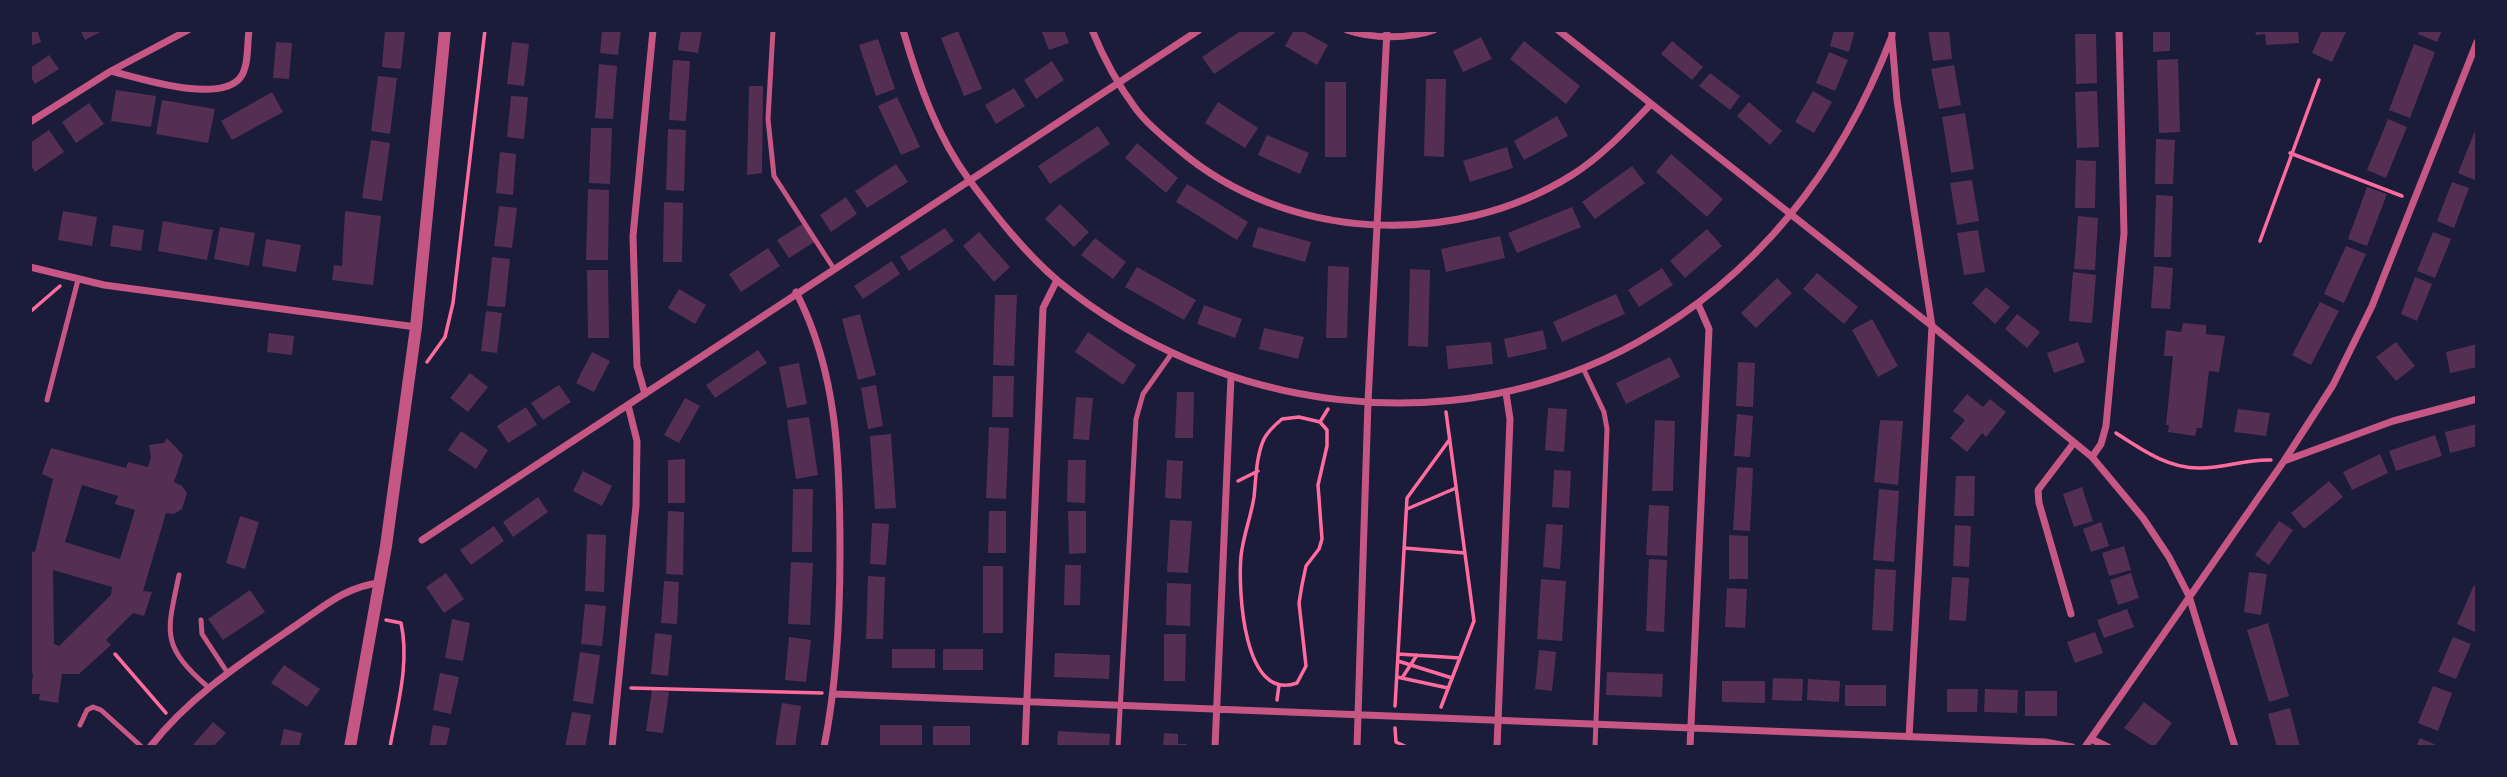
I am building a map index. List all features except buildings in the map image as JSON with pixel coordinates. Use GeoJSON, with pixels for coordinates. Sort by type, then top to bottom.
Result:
{"type":"FeatureCollection","features":[{"type":"Feature","properties":{"kind":"street"},"geometry":{"type":"LineString","coordinates":[[30,122],[111,71],[188,30]]}},
{"type":"Feature","properties":{"kind":"street"},"geometry":{"type":"LineString","coordinates":[[111,71],[172,86],[223,88],[233,84],[244,72],[249,30]]}},
{"type":"Feature","properties":{"kind":"street"},"geometry":{"type":"LineString","coordinates":[[351,747],[375,617],[416,327],[445,30]]}},
{"type":"Feature","properties":{"kind":"street"},"geometry":{"type":"LineString","coordinates":[[645,394],[637,366],[634,236],[653,30]]}},
{"type":"Feature","properties":{"kind":"street"},"geometry":{"type":"LineString","coordinates":[[903,30],[928,105],[968,180],[1021,245],[1058,280],[1107,316],[1172,353],[1231,377],[1303,393],[1368,402],[1445,403],[1506,393],[1583,368],[1637,343],[1698,304],[1791,215],[1831,160],[1863,108],[1892,33]]}},
{"type":"Feature","properties":{"kind":"street"},"geometry":{"type":"LineString","coordinates":[[1092,30],[1119,83],[1137,111],[1194,163],[1232,186],[1286,209],[1331,220],[1378,225],[1420,225],[1471,217],[1524,199],[1572,175],[1618,138],[1651,104]]}},
{"type":"Feature","properties":{"kind":"street"},"geometry":{"type":"LineString","coordinates":[[422,540],[796,292],[1199,30]]}},
{"type":"Feature","properties":{"kind":"street"},"geometry":{"type":"LineString","coordinates":[[1347,30],[1423,34],[1434,30]]}},
{"type":"Feature","properties":{"kind":"street"},"geometry":{"type":"LineString","coordinates":[[1558,30],[1932,326],[2092,457],[2143,518],[2169,557],[2189,596],[2235,747]]}},
{"type":"Feature","properties":{"kind":"street"},"geometry":{"type":"LineString","coordinates":[[2092,457],[2101,444],[2106,426],[2124,233],[2119,30]]}},
{"type":"Feature","properties":{"kind":"street"},"geometry":{"type":"LineString","coordinates":[[1357,747],[1368,402],[1387,33]]}},
{"type":"Feature","properties":{"kind":"street"},"geometry":{"type":"LineString","coordinates":[[1892,33],[1897,100],[1932,326],[1909,737]]}},
{"type":"Feature","properties":{"kind":"street"},"geometry":{"type":"LineString","coordinates":[[2085,747],[2284,461],[2333,385],[2361,329],[2477,42]]}},
{"type":"Feature","properties":{"kind":"street"},"geometry":{"type":"LineString","coordinates":[[30,267],[78,280],[416,327]]}},
{"type":"Feature","properties":{"kind":"street"},"geometry":{"type":"LineString","coordinates":[[1025,747],[1043,308],[1058,280]]}},
{"type":"Feature","properties":{"kind":"street"},"geometry":{"type":"LineString","coordinates":[[796,292],[817,337],[835,420],[840,567],[835,694],[824,747]]}},
{"type":"Feature","properties":{"kind":"street"},"geometry":{"type":"LineString","coordinates":[[1690,747],[1709,329],[1698,304]]}},
{"type":"Feature","properties":{"kind":"street"},"geometry":{"type":"LineString","coordinates":[[1214,747],[1231,377]]}},
{"type":"Feature","properties":{"kind":"street"},"geometry":{"type":"LineString","coordinates":[[1497,747],[1510,419],[1506,393]]}},
{"type":"Feature","properties":{"kind":"street"},"geometry":{"type":"LineString","coordinates":[[2284,461],[2393,421],[2477,399]]}},
{"type":"Feature","properties":{"kind":"street"},"geometry":{"type":"LineString","coordinates":[[612,747],[621,687],[636,506],[637,441],[628,405]]}},
{"type":"Feature","properties":{"kind":"street"},"geometry":{"type":"LineString","coordinates":[[2071,614],[2039,503],[2038,490],[2073,444]]}},
{"type":"Feature","properties":{"kind":"street"},"geometry":{"type":"LineString","coordinates":[[150,747],[172,719],[227,672],[347,590],[380,583]]}},
{"type":"Feature","properties":{"kind":"street"},"geometry":{"type":"LineString","coordinates":[[835,694],[2045,742],[2072,747]]}},
{"type":"Feature","properties":{"kind":"street"},"geometry":{"type":"LineString","coordinates":[[2091,739],[2108,747]]}},
{"type":"Feature","properties":{"kind":"lane"},"geometry":{"type":"LineString","coordinates":[[773,30],[768,119],[774,176],[834,269]]}},
{"type":"Feature","properties":{"kind":"lane"},"geometry":{"type":"LineString","coordinates":[[47,400],[78,280]]}},
{"type":"Feature","properties":{"kind":"lane"},"geometry":{"type":"LineString","coordinates":[[1118,747],[1136,419],[1143,394],[1172,353]]}},
{"type":"Feature","properties":{"kind":"lane"},"geometry":{"type":"LineString","coordinates":[[1583,368],[1605,412],[1607,429],[1595,747]]}},
{"type":"Feature","properties":{"kind":"lane"},"geometry":{"type":"LineString","coordinates":[[179,575],[169,625],[170,643],[180,659],[208,688]]}},
{"type":"Feature","properties":{"kind":"lane"},"geometry":{"type":"LineString","coordinates":[[201,620],[202,634],[227,672]]}},
{"type":"Feature","properties":{"kind":"lane"},"geometry":{"type":"LineString","coordinates":[[80,725],[87,710],[93,707],[101,710],[142,747]]}},
{"type":"Feature","properties":{"kind":"path"},"geometry":{"type":"LineString","coordinates":[[411,365],[428,362],[445,337],[453,303],[485,30]]}},
{"type":"Feature","properties":{"kind":"path"},"geometry":{"type":"LineString","coordinates":[[2260,241],[2290,153],[2319,80]]}},
{"type":"Feature","properties":{"kind":"path"},"geometry":{"type":"LineString","coordinates":[[2290,153],[2414,201]]}},
{"type":"Feature","properties":{"kind":"path"},"geometry":{"type":"LineString","coordinates":[[30,312],[69,278]]}},
{"type":"Feature","properties":{"kind":"path"},"geometry":{"type":"LineString","coordinates":[[1436,718],[1474,621],[1445,403]]}},
{"type":"Feature","properties":{"kind":"path"},"geometry":{"type":"LineString","coordinates":[[1299,417],[1320,422],[1327,430],[1327,446],[1318,485],[1322,539],[1319,549],[1306,566],[1300,603],[1306,666],[1297,683],[1286,687],[1271,682],[1258,671],[1241,596],[1241,555],[1258,471],[1265,439],[1282,419],[1299,417]]}},
{"type":"Feature","properties":{"kind":"path"},"geometry":{"type":"LineString","coordinates":[[2106,426],[2149,455],[2171,463],[2201,468],[2249,459],[2284,461]]}},
{"type":"Feature","properties":{"kind":"path"},"geometry":{"type":"LineString","coordinates":[[1407,747],[1396,742],[1395,716],[1407,498],[1450,439]]}},
{"type":"Feature","properties":{"kind":"path"},"geometry":{"type":"LineString","coordinates":[[1226,486],[1258,471]]}},
{"type":"Feature","properties":{"kind":"path"},"geometry":{"type":"LineString","coordinates":[[1406,510],[1456,488]]}},
{"type":"Feature","properties":{"kind":"path"},"geometry":{"type":"LineString","coordinates":[[1404,548],[1465,553]]}},
{"type":"Feature","properties":{"kind":"path"},"geometry":{"type":"LineString","coordinates":[[375,617],[401,623],[404,637],[405,660],[390,747]]}},
{"type":"Feature","properties":{"kind":"path"},"geometry":{"type":"LineString","coordinates":[[115,654],[172,719]]}},
{"type":"Feature","properties":{"kind":"path"},"geometry":{"type":"LineString","coordinates":[[1398,654],[1460,658]]}},
{"type":"Feature","properties":{"kind":"path"},"geometry":{"type":"LineString","coordinates":[[1399,677],[1417,655]]}},
{"type":"Feature","properties":{"kind":"path"},"geometry":{"type":"LineString","coordinates":[[1398,661],[1452,678]]}},
{"type":"Feature","properties":{"kind":"path"},"geometry":{"type":"LineString","coordinates":[[1399,677],[1448,688]]}},
{"type":"Feature","properties":{"kind":"path"},"geometry":{"type":"LineString","coordinates":[[621,687],[835,694]]}}]}
